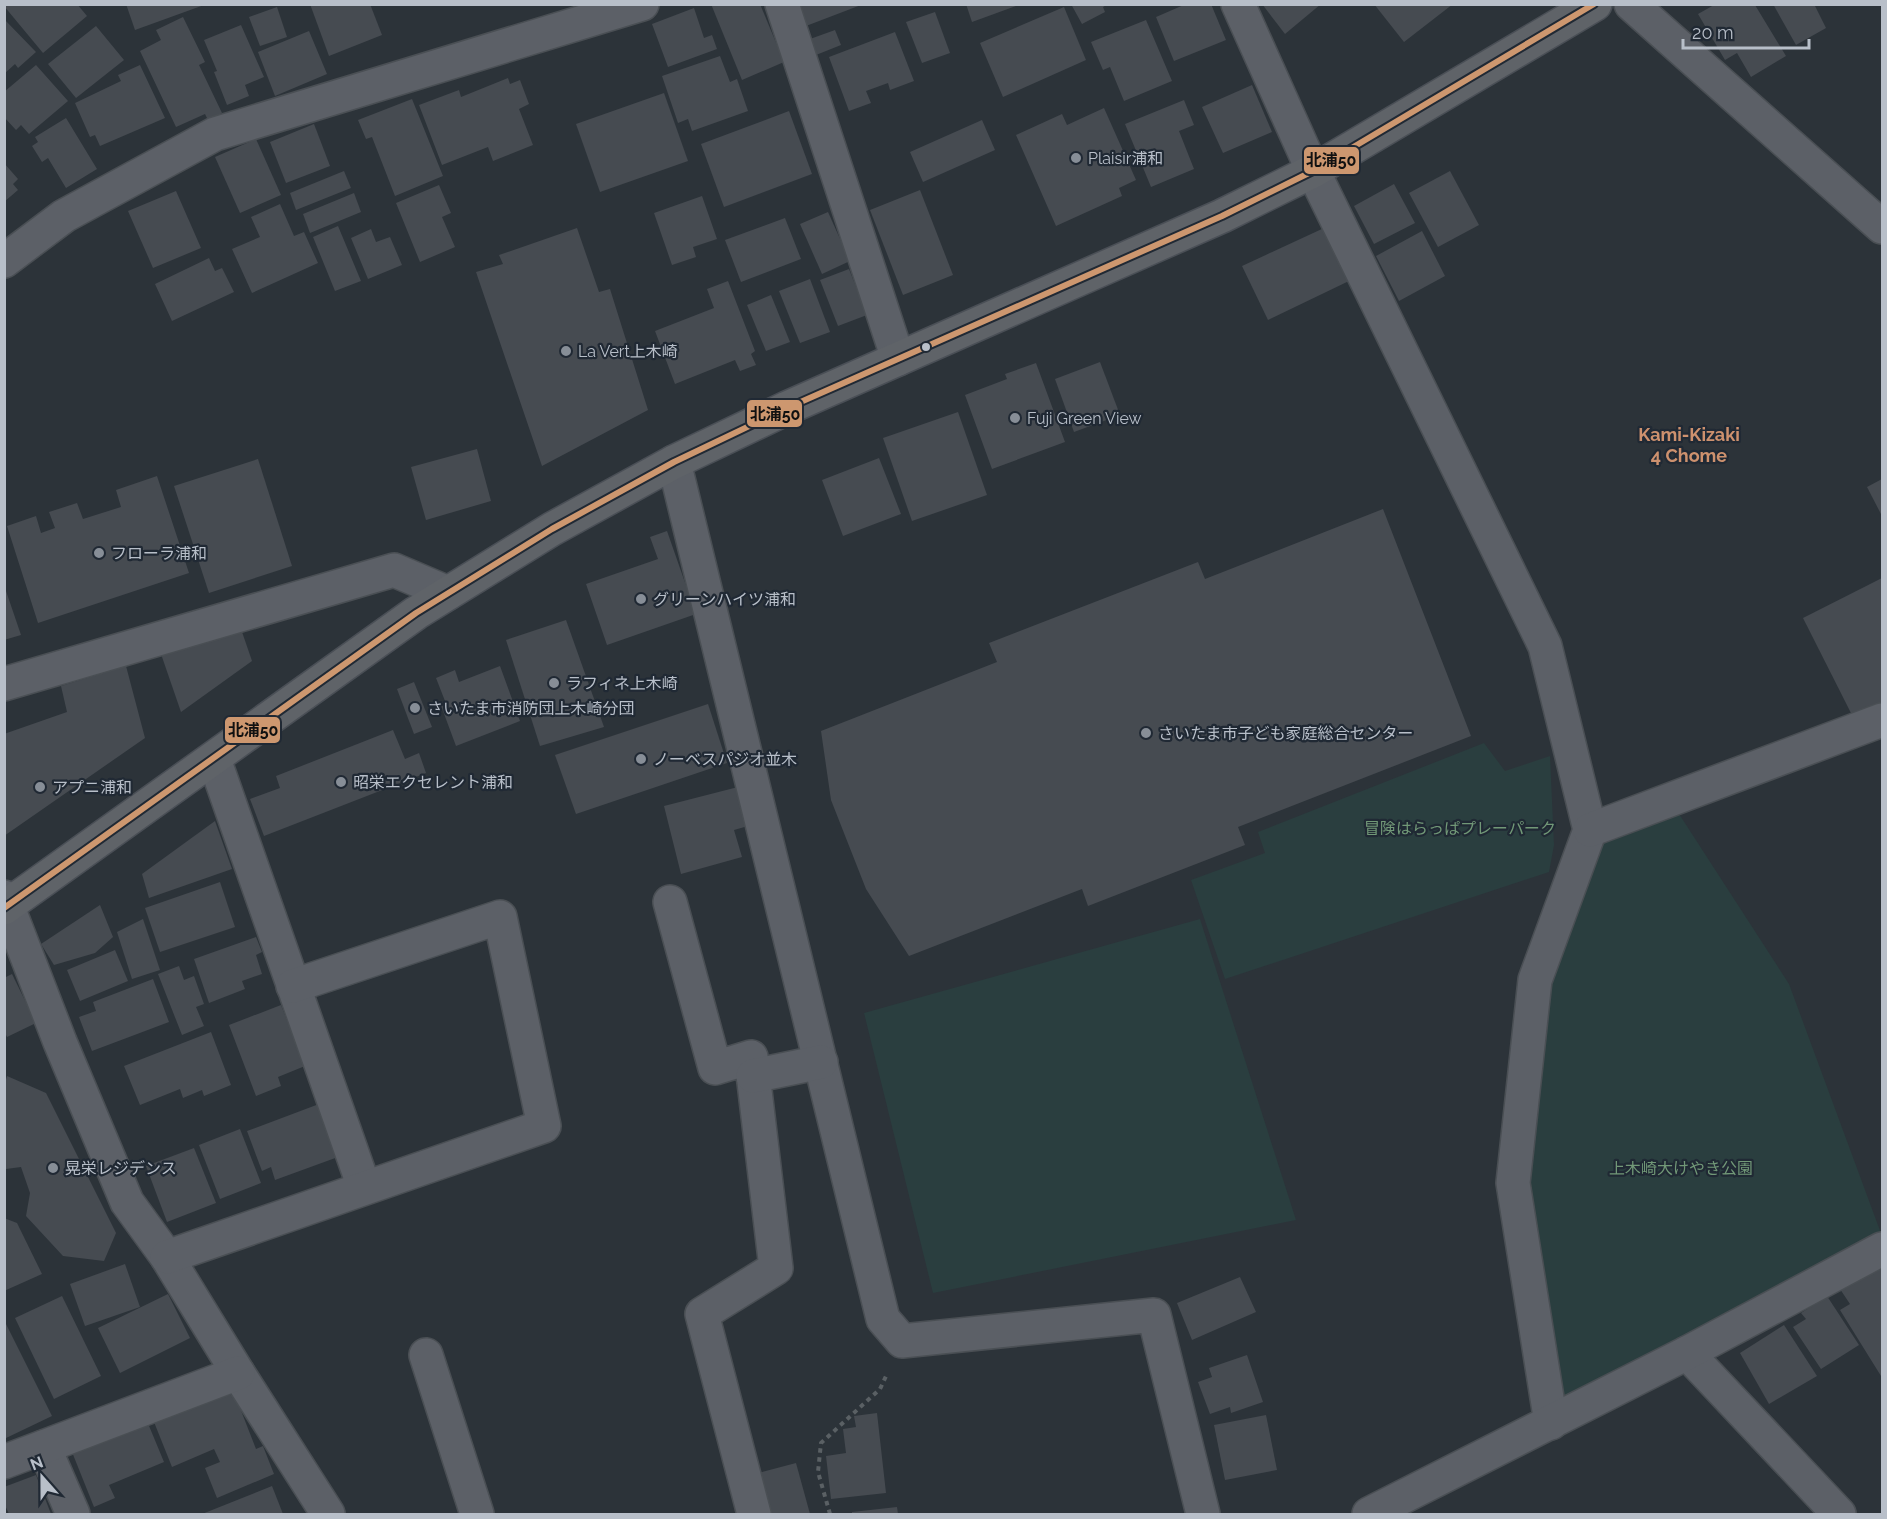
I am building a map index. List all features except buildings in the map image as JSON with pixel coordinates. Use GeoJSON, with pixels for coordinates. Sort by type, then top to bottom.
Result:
{"type":"FeatureCollection","features":[{"type":"Feature","properties":{"kind":"main road"},"geometry":{"type":"LineString","coordinates":[[5,904],[214,759],[416,613],[552,529],[674,462],[787,408],[1222,216],[1313,171],[1595,4]]}},
{"type":"Feature","properties":{"kind":"street"},"geometry":{"type":"LineString","coordinates":[[4,261],[64,216],[215,134],[642,4]]}},
{"type":"Feature","properties":{"kind":"street"},"geometry":{"type":"LineString","coordinates":[[782,4],[898,359]]}},
{"type":"Feature","properties":{"kind":"street"},"geometry":{"type":"LineString","coordinates":[[1238,4],[1313,171],[1545,646],[1590,830],[1535,980],[1513,1183],[1551,1423]]}},
{"type":"Feature","properties":{"kind":"street"},"geometry":{"type":"LineString","coordinates":[[1631,4],[1882,227]]}},
{"type":"Feature","properties":{"kind":"street"},"geometry":{"type":"LineString","coordinates":[[674,462],[883,1319],[902,1341],[1154,1315],[1203,1515]]}},
{"type":"Feature","properties":{"kind":"street"},"geometry":{"type":"LineString","coordinates":[[4,684],[394,570],[448,593]]}},
{"type":"Feature","properties":{"kind":"street"},"geometry":{"type":"LineString","coordinates":[[1590,830],[1882,720]]}},
{"type":"Feature","properties":{"kind":"street"},"geometry":{"type":"LineString","coordinates":[[214,759],[364,1187]]}},
{"type":"Feature","properties":{"kind":"street"},"geometry":{"type":"LineString","coordinates":[[670,902],[715,1068],[751,1057],[776,1268],[702,1314],[754,1515]]}},
{"type":"Feature","properties":{"kind":"street"},"geometry":{"type":"LineString","coordinates":[[5,904],[127,1202],[167,1257],[328,1515]]}},
{"type":"Feature","properties":{"kind":"street"},"geometry":{"type":"LineString","coordinates":[[167,1257],[544,1126],[500,917],[293,986]]}},
{"type":"Feature","properties":{"kind":"street"},"geometry":{"type":"LineString","coordinates":[[753,1077],[821,1062]]}},
{"type":"Feature","properties":{"kind":"street"},"geometry":{"type":"LineString","coordinates":[[1369,1515],[1687,1353],[1882,1249]]}},
{"type":"Feature","properties":{"kind":"street"},"geometry":{"type":"LineString","coordinates":[[1687,1353],[1839,1515]]}},
{"type":"Feature","properties":{"kind":"street"},"geometry":{"type":"LineString","coordinates":[[426,1355],[477,1515]]}},
{"type":"Feature","properties":{"kind":"street"},"geometry":{"type":"LineString","coordinates":[[4,1462],[238,1373]]}},
{"type":"Feature","properties":{"kind":"street"},"geometry":{"type":"LineString","coordinates":[[44,1447],[73,1515]]}},
{"type":"Feature","properties":{"kind":"path"},"geometry":{"type":"LineString","coordinates":[[830,1515],[818,1472],[820,1443],[880,1389],[902,1341]]}},
{"type":"Feature","properties":{"kind":"green space","name":"冒険はらっぱプレーパーク"},"geometry":{"type":"Polygon","coordinates":[[[1484,743],[1505,771],[1550,756],[1554,845],[1549,872],[1225,979],[1191,880],[1265,853],[1258,832],[1484,743]]]}},
{"type":"Feature","properties":{"kind":"green space","name":"上木崎大けやき公園"},"geometry":{"type":"Polygon","coordinates":[[[1670,800],[1789,984],[1882,1236],[1551,1423],[1513,1183],[1535,980],[1590,830],[1670,800]]]}},
{"type":"Feature","properties":{"kind":"green space"},"geometry":{"type":"Polygon","coordinates":[[[1200,919],[1296,1220],[933,1293],[864,1013],[1200,919]]]}},
{"type":"Feature","properties":{"kind":"transit line","name":"北浦50"},"geometry":{"type":"LineString","coordinates":[[4,908],[416,613],[552,529],[674,462],[787,408],[1222,216],[1313,171],[1594,4]]}},
{"type":"Feature","properties":{"kind":"place","name":"Plaisir浦和"},"geometry":{"type":"Point","coordinates":[1076,158]}},
{"type":"Feature","properties":{"kind":"place","name":"La Vert上木崎"},"geometry":{"type":"Point","coordinates":[566,351]}},
{"type":"Feature","properties":{"kind":"place","name":"Fuji Green View"},"geometry":{"type":"Point","coordinates":[1015,418]}},
{"type":"Feature","properties":{"kind":"place","name":"フローラ浦和"},"geometry":{"type":"Point","coordinates":[99,553]}},
{"type":"Feature","properties":{"kind":"place","name":"グリーンハイツ浦和"},"geometry":{"type":"Point","coordinates":[641,599]}},
{"type":"Feature","properties":{"kind":"place","name":"ラフィネ上木崎"},"geometry":{"type":"Point","coordinates":[554,683]}},
{"type":"Feature","properties":{"kind":"place","name":"さいたま市消防団上木崎分団"},"geometry":{"type":"Point","coordinates":[415,708]}},
{"type":"Feature","properties":{"kind":"place","name":"さいたま市子ども家庭総合センター"},"geometry":{"type":"Point","coordinates":[1146,733]}},
{"type":"Feature","properties":{"kind":"place","name":"ノーベスパジオ並木"},"geometry":{"type":"Point","coordinates":[641,759]}},
{"type":"Feature","properties":{"kind":"place","name":"昭栄エクセレント浦和"},"geometry":{"type":"Point","coordinates":[341,782]}},
{"type":"Feature","properties":{"kind":"place","name":"アプニ浦和"},"geometry":{"type":"Point","coordinates":[40,787]}},
{"type":"Feature","properties":{"kind":"place","name":"晃栄レジデンス"},"geometry":{"type":"Point","coordinates":[53,1168]}},
{"type":"Feature","properties":{"kind":"district","name":"Kami-Kizaki 4 Chome"},"geometry":{"type":"Point","coordinates":[1689,444]}}]}
